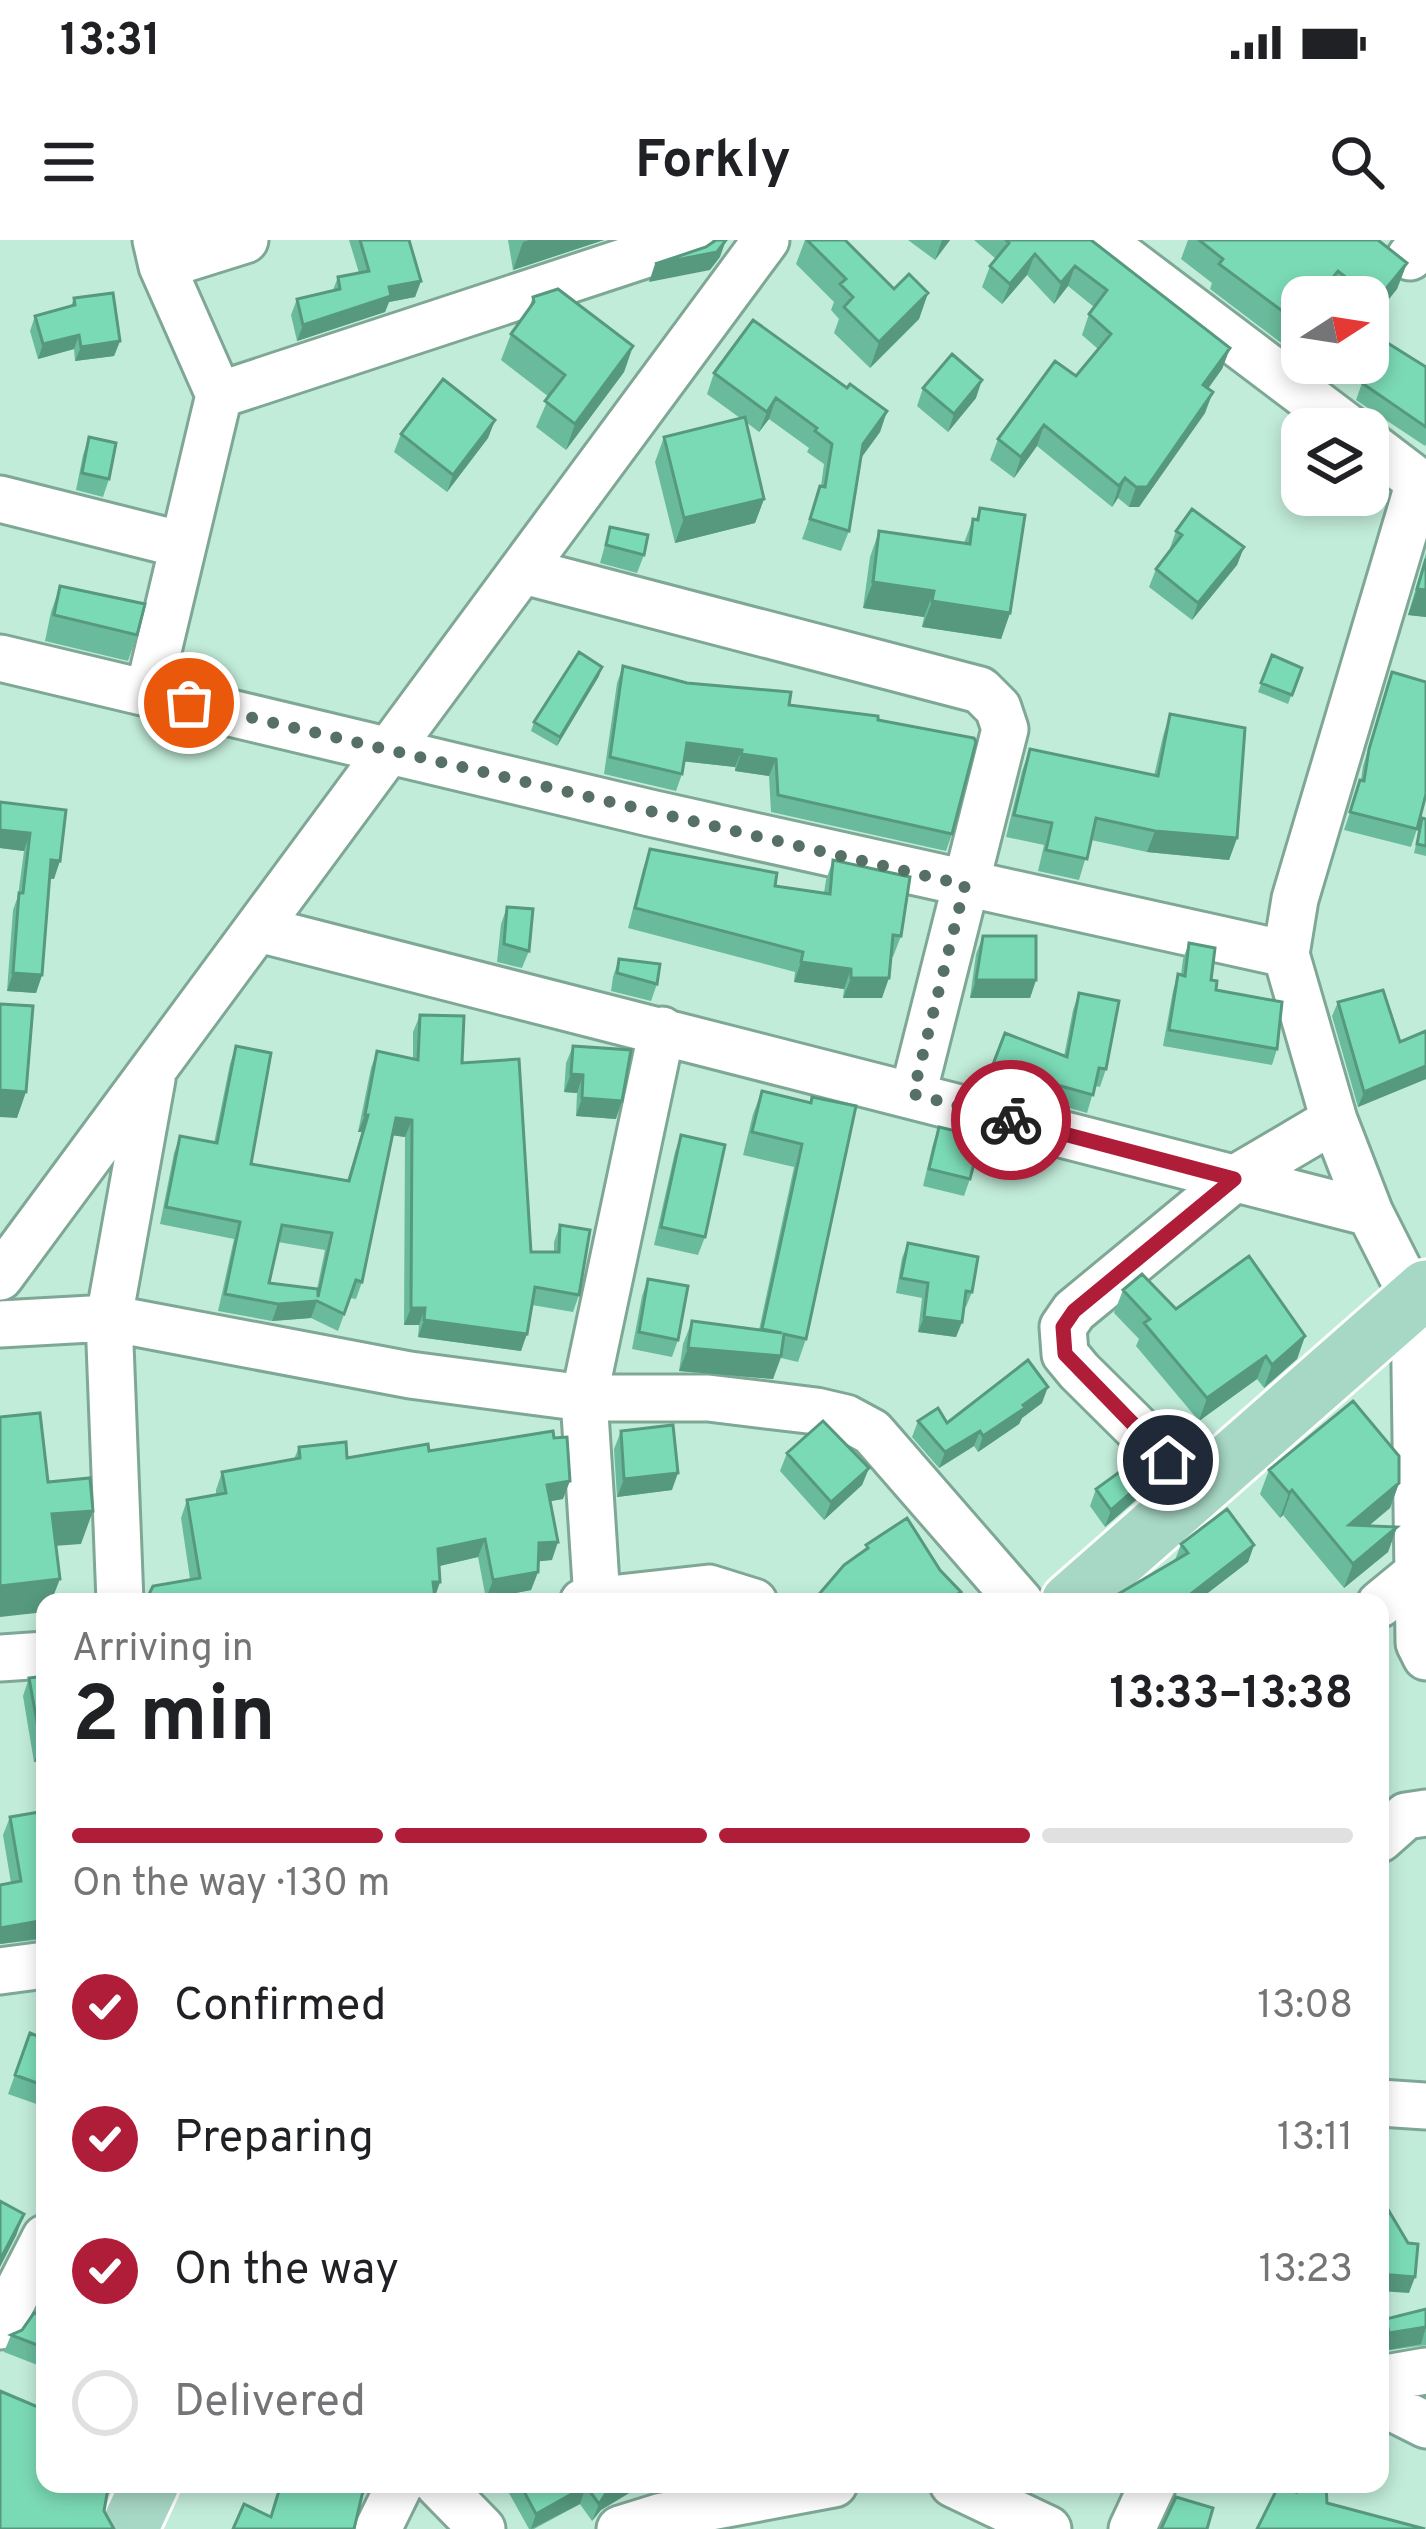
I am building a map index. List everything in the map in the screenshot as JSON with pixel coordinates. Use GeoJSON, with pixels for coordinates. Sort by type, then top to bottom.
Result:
{"type":"FeatureCollection","features":[{"type":"Feature","properties":{"kind":"main road"},"geometry":{"type":"LineString","coordinates":[[1080,1593],[1420,1295]]}},
{"type":"Feature","properties":{"kind":"main road"},"geometry":{"type":"LineString","coordinates":[[129,2529],[146,2493]]}},
{"type":"Feature","properties":{"kind":"street"},"geometry":{"type":"LineString","coordinates":[[148,693],[219,395],[159,253],[245,240]]}},
{"type":"Feature","properties":{"kind":"street"},"geometry":{"type":"LineString","coordinates":[[219,395],[690,240]]}},
{"type":"Feature","properties":{"kind":"street"},"geometry":{"type":"LineString","coordinates":[[0,1277],[766,240]]}},
{"type":"Feature","properties":{"kind":"street"},"geometry":{"type":"LineString","coordinates":[[1100,240],[1321,408]]}},
{"type":"Feature","properties":{"kind":"street"},"geometry":{"type":"LineString","coordinates":[[1389,457],[1422,480],[1295,899],[1286,954],[1334,1120],[1370,1213],[1420,1295],[1419,1643],[1426,1658]]}},
{"type":"Feature","properties":{"kind":"street"},"geometry":{"type":"LineString","coordinates":[[0,499],[183,545]]}},
{"type":"Feature","properties":{"kind":"street"},"geometry":{"type":"LineString","coordinates":[[524,571],[980,689],[998,708],[1005,729],[913,1094]]}},
{"type":"Feature","properties":{"kind":"street"},"geometry":{"type":"LineString","coordinates":[[0,658],[965,885],[1286,954]]}},
{"type":"Feature","properties":{"kind":"street"},"geometry":{"type":"LineString","coordinates":[[260,928],[1370,1213]]}},
{"type":"Feature","properties":{"kind":"street"},"geometry":{"type":"LineString","coordinates":[[597,1593],[584,1398],[662,1030]]}},
{"type":"Feature","properties":{"kind":"street"},"geometry":{"type":"LineString","coordinates":[[120,1593],[109,1318],[154,1070]]}},
{"type":"Feature","properties":{"kind":"street"},"geometry":{"type":"LineString","coordinates":[[1198,1490],[1079,1371],[1065,1354],[1063,1327],[1074,1311],[1234,1179],[1334,1120]]}},
{"type":"Feature","properties":{"kind":"street"},"geometry":{"type":"LineString","coordinates":[[0,1324],[109,1318],[410,1375],[584,1398],[708,1398],[846,1418],[872,1432],[1012,1593]]}},
{"type":"Feature","properties":{"kind":"street"},"geometry":{"type":"LineString","coordinates":[[1389,1597],[1419,1572]]}},
{"type":"Feature","properties":{"kind":"street"},"geometry":{"type":"LineString","coordinates":[[662,1593],[709,1588],[725,1593]]}},
{"type":"Feature","properties":{"kind":"street"},"geometry":{"type":"LineString","coordinates":[[0,1658],[36,1656]]}},
{"type":"Feature","properties":{"kind":"street"},"geometry":{"type":"LineString","coordinates":[[1389,1831],[1406,1816],[1426,1813]]}},
{"type":"Feature","properties":{"kind":"street"},"geometry":{"type":"LineString","coordinates":[[0,1971],[36,1966]]}},
{"type":"Feature","properties":{"kind":"street"},"geometry":{"type":"LineString","coordinates":[[1389,2104],[1426,2106]]}},
{"type":"Feature","properties":{"kind":"street"},"geometry":{"type":"LineString","coordinates":[[0,2326],[36,2256]]}},
{"type":"Feature","properties":{"kind":"street"},"geometry":{"type":"LineString","coordinates":[[1389,2377],[1426,2371]]}},
{"type":"Feature","properties":{"kind":"street"},"geometry":{"type":"LineString","coordinates":[[1389,2406],[1426,2425]]}},
{"type":"Feature","properties":{"kind":"street"},"geometry":{"type":"LineString","coordinates":[[378,2529],[396,2493]]}},
{"type":"Feature","properties":{"kind":"street"},"geometry":{"type":"LineString","coordinates":[[447,2493],[482,2529]]}},
{"type":"Feature","properties":{"kind":"street"},"geometry":{"type":"LineString","coordinates":[[651,2510],[771,2493]]}},
{"type":"Feature","properties":{"kind":"street"},"geometry":{"type":"LineString","coordinates":[[972,2493],[1048,2529]]}},
{"type":"Feature","properties":{"kind":"street"},"geometry":{"type":"LineString","coordinates":[[1132,2529],[1149,2493]]}},
{"type":"Feature","properties":{"kind":"building"},"geometry":{"type":"Polygon","coordinates":[[[360,240],[409,240],[421,281],[389,287],[391,296],[303,325],[297,299],[340,289],[338,277],[369,271],[360,240]]]}},
{"type":"Feature","properties":{"kind":"building"},"geometry":{"type":"Polygon","coordinates":[[[726,240],[717,252],[655,264],[706,247],[726,240]]]}},
{"type":"Feature","properties":{"kind":"building"},"geometry":{"type":"Polygon","coordinates":[[[807,240],[845,240],[894,289],[909,274],[928,293],[879,342],[844,307],[853,297],[840,284],[846,279],[807,240]]]}},
{"type":"Feature","properties":{"kind":"building"},"geometry":{"type":"Polygon","coordinates":[[[1006,240],[1091,240],[1230,348],[1203,385],[1213,392],[1147,487],[1136,487],[1125,478],[1119,486],[1044,425],[1021,457],[998,439],[1055,361],[1076,376],[1111,334],[1089,314],[1107,290],[1075,266],[1061,283],[1035,254],[1010,284],[990,266],[1009,243],[1006,240]]]}},
{"type":"Feature","properties":{"kind":"building"},"geometry":{"type":"Polygon","coordinates":[[[1199,240],[1378,240],[1407,263],[1389,285],[1389,276],[1344,276],[1338,271],[1334,276],[1281,276],[1281,310],[1219,264],[1223,259],[1199,240]]]}},
{"type":"Feature","properties":{"kind":"building"},"geometry":{"type":"Polygon","coordinates":[[[558,289],[633,346],[575,424],[545,401],[565,375],[511,334],[533,297],[558,289]]]}},
{"type":"Feature","properties":{"kind":"building"},"geometry":{"type":"Polygon","coordinates":[[[113,293],[120,341],[81,347],[79,335],[43,344],[35,316],[75,305],[74,298],[113,293]]]}},
{"type":"Feature","properties":{"kind":"building"},"geometry":{"type":"Polygon","coordinates":[[[753,320],[887,411],[863,444],[849,531],[810,519],[820,486],[825,487],[832,444],[776,398],[767,412],[714,373],[753,320]]]}},
{"type":"Feature","properties":{"kind":"building"},"geometry":{"type":"Polygon","coordinates":[[[1389,344],[1426,367],[1426,427],[1363,384],[1389,384],[1389,344]]]}},
{"type":"Feature","properties":{"kind":"building"},"geometry":{"type":"Polygon","coordinates":[[[952,354],[982,380],[954,414],[923,388],[952,354]]]}},
{"type":"Feature","properties":{"kind":"building"},"geometry":{"type":"Polygon","coordinates":[[[443,379],[495,420],[453,475],[401,434],[443,379]]]}},
{"type":"Feature","properties":{"kind":"building"},"geometry":{"type":"Polygon","coordinates":[[[745,417],[764,499],[684,518],[664,437],[745,417]]]}},
{"type":"Feature","properties":{"kind":"building"},"geometry":{"type":"Polygon","coordinates":[[[89,437],[116,443],[109,479],[82,473],[89,437]]]}},
{"type":"Feature","properties":{"kind":"building"},"geometry":{"type":"Polygon","coordinates":[[[980,508],[1025,515],[1010,613],[932,601],[934,591],[873,582],[879,531],[970,544],[973,519],[978,520],[980,508]]]}},
{"type":"Feature","properties":{"kind":"building"},"geometry":{"type":"Polygon","coordinates":[[[1192,509],[1244,547],[1198,603],[1156,569],[1182,535],[1176,531],[1192,509]]]}},
{"type":"Feature","properties":{"kind":"building"},"geometry":{"type":"Polygon","coordinates":[[[610,527],[648,535],[644,555],[606,545],[610,527]]]}},
{"type":"Feature","properties":{"kind":"building"},"geometry":{"type":"Polygon","coordinates":[[[1426,559],[1426,590],[1417,589],[1426,559]]]}},
{"type":"Feature","properties":{"kind":"building"},"geometry":{"type":"Polygon","coordinates":[[[60,586],[145,604],[137,635],[54,615],[60,586]]]}},
{"type":"Feature","properties":{"kind":"building"},"geometry":{"type":"Polygon","coordinates":[[[579,652],[602,667],[560,737],[534,722],[579,652]]]}},
{"type":"Feature","properties":{"kind":"building"},"geometry":{"type":"Polygon","coordinates":[[[1272,655],[1302,668],[1292,695],[1261,683],[1272,655]]]}},
{"type":"Feature","properties":{"kind":"building"},"geometry":{"type":"Polygon","coordinates":[[[623,666],[687,683],[791,692],[789,705],[878,716],[878,720],[974,738],[952,834],[778,795],[776,759],[741,754],[742,750],[687,743],[682,774],[610,757],[623,666]]]}},
{"type":"Feature","properties":{"kind":"building"},"geometry":{"type":"Polygon","coordinates":[[[1392,672],[1426,682],[1426,794],[1417,829],[1350,812],[1360,780],[1364,781],[1392,672]]]}},
{"type":"Feature","properties":{"kind":"building"},"geometry":{"type":"Polygon","coordinates":[[[1170,714],[1245,728],[1237,838],[1155,831],[1096,818],[1087,859],[1046,850],[1052,823],[1014,815],[1030,749],[1158,776],[1170,714]]]}},
{"type":"Feature","properties":{"kind":"building"},"geometry":{"type":"Polygon","coordinates":[[[0,802],[66,810],[60,861],[51,860],[42,975],[13,973],[19,893],[23,893],[30,833],[0,830],[0,802]]]}},
{"type":"Feature","properties":{"kind":"building"},"geometry":{"type":"Polygon","coordinates":[[[1422,818],[1426,819],[1426,846],[1417,844],[1422,818]]]}},
{"type":"Feature","properties":{"kind":"building"},"geometry":{"type":"Polygon","coordinates":[[[650,849],[777,873],[775,886],[830,894],[833,860],[910,877],[901,936],[893,935],[889,978],[851,978],[851,969],[801,962],[803,952],[635,908],[650,849]]]}},
{"type":"Feature","properties":{"kind":"building"},"geometry":{"type":"Polygon","coordinates":[[[507,907],[533,909],[529,951],[504,944],[507,907]]]}},
{"type":"Feature","properties":{"kind":"building"},"geometry":{"type":"Polygon","coordinates":[[[983,936],[1036,936],[1036,980],[976,980],[983,936]]]}},
{"type":"Feature","properties":{"kind":"building"},"geometry":{"type":"Polygon","coordinates":[[[1189,943],[1215,948],[1211,980],[1217,981],[1216,990],[1282,1002],[1277,1049],[1169,1030],[1178,974],[1185,976],[1189,943]]]}},
{"type":"Feature","properties":{"kind":"building"},"geometry":{"type":"Polygon","coordinates":[[[619,959],[660,964],[657,984],[617,973],[619,959]]]}},
{"type":"Feature","properties":{"kind":"building"},"geometry":{"type":"Polygon","coordinates":[[[1383,990],[1400,1042],[1426,1031],[1426,1066],[1364,1092],[1338,1002],[1383,990]]]}},
{"type":"Feature","properties":{"kind":"building"},"geometry":{"type":"Polygon","coordinates":[[[1079,993],[1119,1001],[1106,1069],[1099,1068],[1093,1095],[992,1067],[1005,1033],[1067,1057],[1079,993]]]}},
{"type":"Feature","properties":{"kind":"building"},"geometry":{"type":"Polygon","coordinates":[[[0,1004],[33,1006],[26,1092],[0,1090],[0,1004]]]}},
{"type":"Feature","properties":{"kind":"building"},"geometry":{"type":"Polygon","coordinates":[[[420,1015],[464,1016],[462,1063],[519,1059],[531,1252],[559,1252],[560,1225],[590,1230],[579,1295],[535,1287],[527,1334],[424,1320],[425,1308],[411,1308],[412,1120],[396,1118],[362,1282],[356,1280],[344,1314],[317,1301],[278,1304],[225,1294],[240,1222],[166,1207],[180,1136],[217,1143],[236,1046],[271,1053],[251,1164],[349,1181],[368,1115],[377,1051],[418,1060],[420,1015]],[[282,1225],[269,1283],[318,1289],[318,1297],[332,1233],[282,1225]]]}},
{"type":"Feature","properties":{"kind":"building"},"geometry":{"type":"Polygon","coordinates":[[[573,1046],[631,1050],[622,1101],[582,1098],[583,1075],[571,1074],[573,1046]]]}},
{"type":"Feature","properties":{"kind":"building"},"geometry":{"type":"Polygon","coordinates":[[[762,1091],[811,1103],[812,1097],[856,1106],[806,1339],[784,1334],[781,1356],[688,1348],[692,1321],[782,1333],[762,1329],[802,1144],[752,1132],[762,1091]]]}},
{"type":"Feature","properties":{"kind":"building"},"geometry":{"type":"Polygon","coordinates":[[[939,1127],[981,1137],[970,1179],[929,1169],[939,1127]]]}},
{"type":"Feature","properties":{"kind":"building"},"geometry":{"type":"Polygon","coordinates":[[[681,1135],[725,1145],[705,1237],[661,1227],[681,1135]]]}},
{"type":"Feature","properties":{"kind":"building"},"geometry":{"type":"Polygon","coordinates":[[[908,1243],[978,1257],[962,1322],[924,1317],[928,1283],[901,1278],[908,1243]]]}},
{"type":"Feature","properties":{"kind":"building"},"geometry":{"type":"Polygon","coordinates":[[[1249,1256],[1305,1336],[1272,1365],[1266,1356],[1207,1398],[1144,1323],[1150,1319],[1123,1290],[1142,1274],[1176,1309],[1249,1256]]]}},
{"type":"Feature","properties":{"kind":"building"},"geometry":{"type":"Polygon","coordinates":[[[648,1279],[688,1286],[678,1340],[639,1332],[648,1279]]]}},
{"type":"Feature","properties":{"kind":"building"},"geometry":{"type":"Polygon","coordinates":[[[1028,1360],[1048,1387],[983,1436],[980,1431],[945,1452],[918,1421],[938,1408],[947,1423],[1028,1360]]]}},
{"type":"Feature","properties":{"kind":"building"},"geometry":{"type":"Polygon","coordinates":[[[1353,1401],[1399,1456],[1399,1483],[1349,1525],[1397,1527],[1353,1564],[1292,1490],[1289,1493],[1269,1470],[1353,1401]]]}},
{"type":"Feature","properties":{"kind":"building"},"geometry":{"type":"Polygon","coordinates":[[[40,1413],[48,1482],[90,1478],[93,1511],[52,1514],[60,1579],[0,1586],[0,1417],[40,1413]]]}},
{"type":"Feature","properties":{"kind":"building"},"geometry":{"type":"Polygon","coordinates":[[[823,1421],[869,1468],[831,1502],[787,1453],[823,1421]]]}},
{"type":"Feature","properties":{"kind":"building"},"geometry":{"type":"Polygon","coordinates":[[[673,1425],[678,1473],[624,1479],[621,1431],[673,1425]]]}},
{"type":"Feature","properties":{"kind":"building"},"geometry":{"type":"Polygon","coordinates":[[[553,1431],[554,1438],[567,1437],[570,1481],[547,1485],[558,1542],[539,1543],[538,1572],[493,1580],[485,1539],[438,1549],[440,1582],[433,1582],[434,1593],[150,1593],[153,1586],[200,1578],[187,1500],[226,1493],[222,1472],[300,1458],[299,1447],[346,1442],[347,1458],[428,1444],[429,1451],[553,1431]]]}},
{"type":"Feature","properties":{"kind":"building"},"geometry":{"type":"Polygon","coordinates":[[[1129,1465],[1142,1483],[1111,1510],[1096,1489],[1129,1465]]]}},
{"type":"Feature","properties":{"kind":"building"},"geometry":{"type":"Polygon","coordinates":[[[1227,1509],[1254,1545],[1192,1593],[1120,1593],[1188,1553],[1181,1544],[1227,1509]]]}},
{"type":"Feature","properties":{"kind":"building"},"geometry":{"type":"Polygon","coordinates":[[[907,1518],[940,1570],[961,1592],[820,1593],[866,1545],[907,1518]]]}},
{"type":"Feature","properties":{"kind":"building"},"geometry":{"type":"Polygon","coordinates":[[[36,1677],[36,1716],[29,1678],[36,1677]]]}},
{"type":"Feature","properties":{"kind":"building"},"geometry":{"type":"Polygon","coordinates":[[[36,1813],[36,1922],[0,1928],[0,1885],[21,1881],[10,1817],[36,1813]]]}},
{"type":"Feature","properties":{"kind":"building"},"geometry":{"type":"Polygon","coordinates":[[[30,2033],[36,2035],[36,2083],[15,2075],[30,2033]]]}},
{"type":"Feature","properties":{"kind":"building"},"geometry":{"type":"Polygon","coordinates":[[[0,2201],[24,2214],[0,2260],[0,2201]]]}},
{"type":"Feature","properties":{"kind":"building"},"geometry":{"type":"Polygon","coordinates":[[[1389,2211],[1408,2243],[1418,2244],[1415,2277],[1389,2275],[1389,2211]]]}},
{"type":"Feature","properties":{"kind":"building"},"geometry":{"type":"Polygon","coordinates":[[[1426,2309],[1426,2327],[1389,2333],[1389,2318],[1426,2309]]]}},
{"type":"Feature","properties":{"kind":"building"},"geometry":{"type":"Polygon","coordinates":[[[36,2314],[36,2345],[11,2335],[36,2314]]]}},
{"type":"Feature","properties":{"kind":"building"},"geometry":{"type":"Polygon","coordinates":[[[0,2391],[36,2406],[36,2493],[108,2493],[104,2511],[114,2529],[0,2529],[0,2391]]]}},
{"type":"Feature","properties":{"kind":"building"},"geometry":{"type":"Polygon","coordinates":[[[278,2493],[363,2493],[354,2529],[233,2529],[244,2504],[271,2517],[278,2493]]]}},
{"type":"Feature","properties":{"kind":"building"},"geometry":{"type":"Polygon","coordinates":[[[525,2493],[574,2493],[536,2514],[525,2493]]]}},
{"type":"Feature","properties":{"kind":"building"},"geometry":{"type":"Polygon","coordinates":[[[1275,2493],[1326,2493],[1327,2503],[1425,2529],[1257,2529],[1275,2493]]]}},
{"type":"Feature","properties":{"kind":"building"},"geometry":{"type":"Polygon","coordinates":[[[1176,2497],[1213,2508],[1207,2529],[1161,2529],[1176,2497]]]}},
{"type":"Feature","properties":{"kind":"way so far"},"geometry":{"type":"LineString","coordinates":[[189,703],[965,885],[913,1094],[1011,1120]]}},
{"type":"Feature","properties":{"kind":"route"},"geometry":{"type":"LineString","coordinates":[[1011,1120],[1234,1179],[1074,1311],[1063,1327],[1065,1354],[1168,1460]]}}]}
